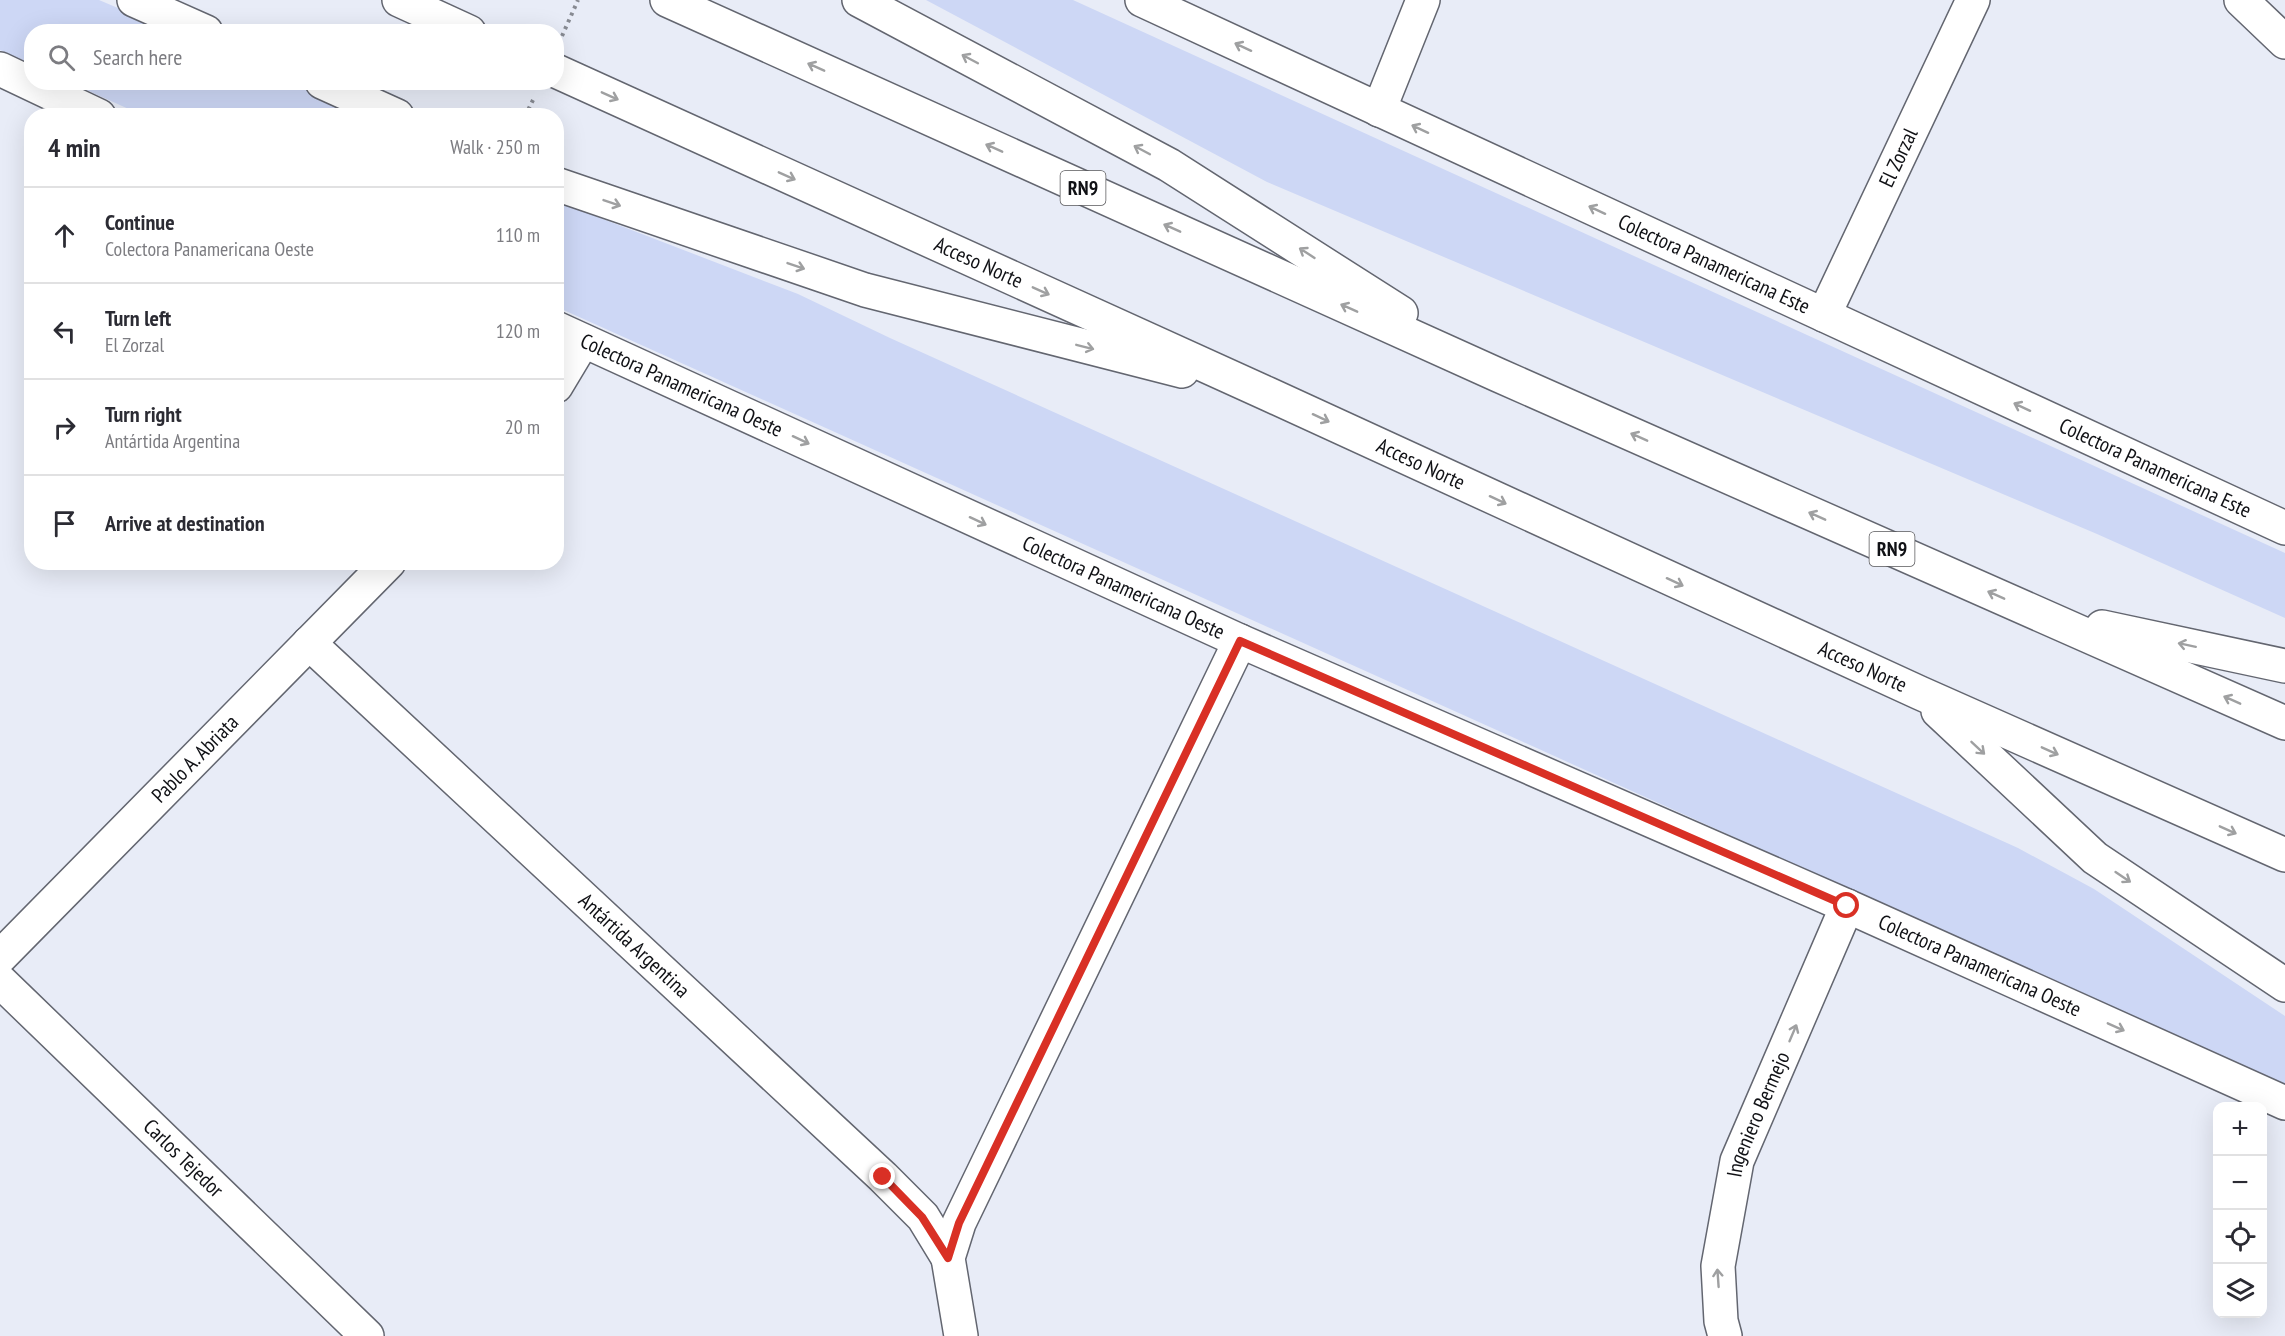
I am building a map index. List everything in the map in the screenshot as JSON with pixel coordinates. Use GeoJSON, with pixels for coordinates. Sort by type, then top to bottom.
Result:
{"type":"FeatureCollection","features":[{"type":"Feature","properties":{"kind":"main road"},"geometry":{"type":"LineString","coordinates":[[134,0],[188,24]]}},
{"type":"Feature","properties":{"kind":"main road"},"geometry":{"type":"LineString","coordinates":[[399,0],[452,24]]}},
{"type":"Feature","properties":{"kind":"main road","name":"RN9"},"geometry":{"type":"LineString","coordinates":[[667,0],[1498,375],[2285,723]]}},
{"type":"Feature","properties":{"kind":"main road"},"geometry":{"type":"LineString","coordinates":[[859,0],[1169,165],[1498,375]]}},
{"type":"Feature","properties":{"kind":"main road","name":"Colectora Panamericana Este"},"geometry":{"type":"LineString","coordinates":[[1142,0],[2285,528]]}},
{"type":"Feature","properties":{"kind":"main road"},"geometry":{"type":"LineString","coordinates":[[1379,110],[1423,0]]}},
{"type":"Feature","properties":{"kind":"main road","name":"El Zorzal"},"geometry":{"type":"LineString","coordinates":[[1824,315],[1972,0]]}},
{"type":"Feature","properties":{"kind":"main road"},"geometry":{"type":"LineString","coordinates":[[2241,0],[2285,42]]}},
{"type":"Feature","properties":{"kind":"main road"},"geometry":{"type":"LineString","coordinates":[[0,69],[24,80]]}},
{"type":"Feature","properties":{"kind":"main road","name":"Acceso Norte"},"geometry":{"type":"LineString","coordinates":[[564,75],[1920,693],[2285,855]]}},
{"type":"Feature","properties":{"kind":"main road"},"geometry":{"type":"LineString","coordinates":[[44,90],[82,108]]}},
{"type":"Feature","properties":{"kind":"main road"},"geometry":{"type":"LineString","coordinates":[[340,90],[379,108]]}},
{"type":"Feature","properties":{"kind":"main road"},"geometry":{"type":"LineString","coordinates":[[564,187],[865,290],[1268,394]]}},
{"type":"Feature","properties":{"kind":"main road"},"geometry":{"type":"LineString","coordinates":[[564,357],[570,335]]}},
{"type":"Feature","properties":{"kind":"main road","name":"Colectora Panamericana Oeste"},"geometry":{"type":"LineString","coordinates":[[570,335],[1240,641],[1847,906],[2285,1103]]}},
{"type":"Feature","properties":{"kind":"main road","name":"Pablo A. Abriata"},"geometry":{"type":"LineString","coordinates":[[0,957],[381,570]]}},
{"type":"Feature","properties":{"kind":"main road"},"geometry":{"type":"LineString","coordinates":[[2038,613],[2285,666]]}},
{"type":"Feature","properties":{"kind":"main road"},"geometry":{"type":"LineString","coordinates":[[961,1336],[948,1258],[959,1223],[1240,641]]}},
{"type":"Feature","properties":{"kind":"main road","name":"Antártida Argentina"},"geometry":{"type":"LineString","coordinates":[[309,644],[883,1177],[922,1217],[948,1258]]}},
{"type":"Feature","properties":{"kind":"main road"},"geometry":{"type":"LineString","coordinates":[[1920,693],[2095,858],[2285,985]]}},
{"type":"Feature","properties":{"kind":"main road","name":"Ingeniero Bermejo"},"geometry":{"type":"LineString","coordinates":[[1725,1336],[1721,1320],[1718,1266],[1737,1161],[1847,906]]}},
{"type":"Feature","properties":{"kind":"main road","name":"Carlos Tejedor"},"geometry":{"type":"LineString","coordinates":[[0,981],[367,1336]]}},
{"type":"Feature","properties":{"kind":"path"},"geometry":{"type":"LineString","coordinates":[[564,31],[578,0]]}},
{"type":"Feature","properties":{"kind":"shaded area"},"geometry":{"type":"Polygon","coordinates":[[[0,0],[99,0],[156,24],[24,24],[24,62],[0,50],[0,0]]]}},
{"type":"Feature","properties":{"kind":"shaded area"},"geometry":{"type":"Polygon","coordinates":[[[926,0],[1073,0],[2285,553],[2285,618],[2097,534],[1267,182],[926,0]]]}},
{"type":"Feature","properties":{"kind":"shaded area"},"geometry":{"type":"Polygon","coordinates":[[[87,90],[308,90],[351,108],[126,108],[87,90]]]}},
{"type":"Feature","properties":{"kind":"shaded area"},"geometry":{"type":"Polygon","coordinates":[[[564,204],[798,294],[890,338],[2018,848],[2094,889],[2285,1016],[2285,1085],[564,310],[564,204]]]}},
{"type":"Feature","properties":{"kind":"route"},"geometry":{"type":"LineString","coordinates":[[883,1177],[922,1217],[948,1258],[959,1223],[1240,641],[1847,906]]}}]}
